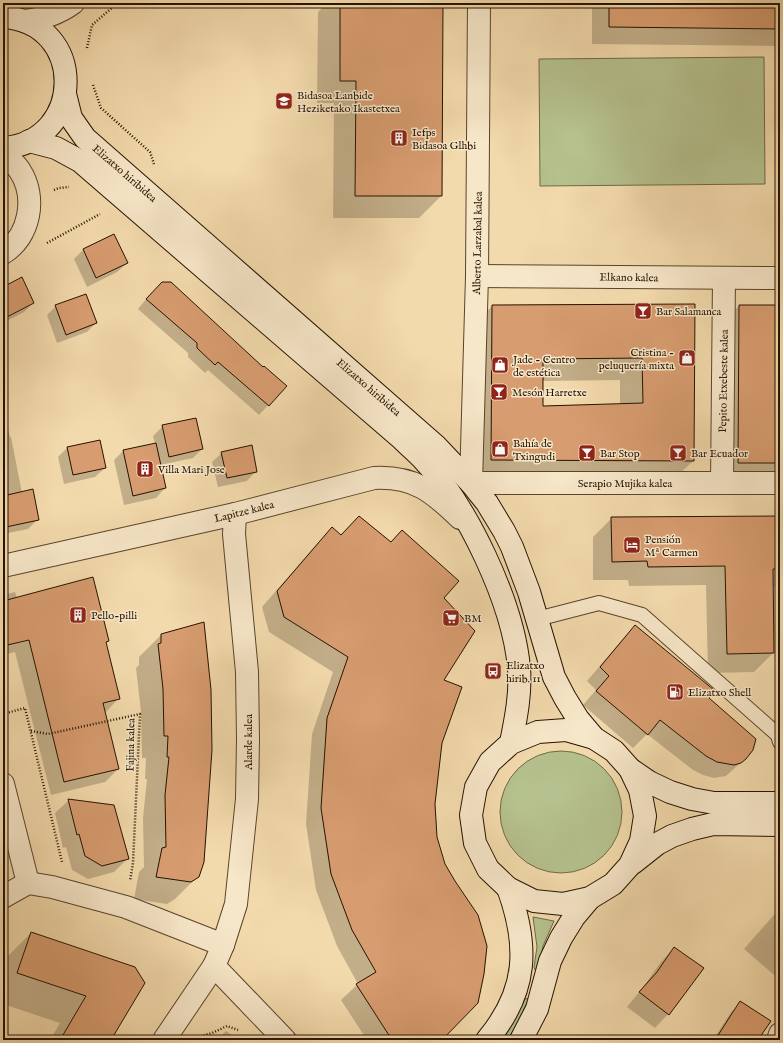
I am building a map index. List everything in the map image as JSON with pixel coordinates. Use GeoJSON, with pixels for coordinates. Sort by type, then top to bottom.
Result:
{"type":"FeatureCollection","features":[{"type":"Feature","properties":{"kind":"street"},"geometry":{"type":"LineString","coordinates":[[24,21],[48,17],[60,12],[73,3]]}},
{"type":"Feature","properties":{"kind":"street","name":"Alberto Larzabal kalea"},"geometry":{"type":"LineString","coordinates":[[471,483],[477,276],[479,3]]}},
{"type":"Feature","properties":{"kind":"street"},"geometry":{"type":"LineString","coordinates":[[3,17],[12,17],[36,26],[56,47],[62,59],[66,73],[64,101],[58,114],[50,125],[29,141],[3,148]]}},
{"type":"Feature","properties":{"kind":"street","name":"Elizatxo hiribidea"},"geometry":{"type":"LineString","coordinates":[[65,94],[71,118],[85,138],[436,446],[471,483],[487,503],[512,547],[529,592],[554,677],[571,709],[594,738]]}},
{"type":"Feature","properties":{"kind":"street","name":"Elizatxo hiribidea"},"geometry":{"type":"LineString","coordinates":[[29,141],[43,144],[69,154],[80,161],[121,204],[402,439],[422,459],[448,492],[470,528],[489,566],[504,604],[516,645],[519,668],[519,687],[512,743]]}},
{"type":"Feature","properties":{"kind":"street"},"geometry":{"type":"LineString","coordinates":[[3,153],[21,172],[29,197],[29,212],[25,227],[17,240],[3,253]]}},
{"type":"Feature","properties":{"kind":"street","name":"Elkano kalea"},"geometry":{"type":"LineString","coordinates":[[477,276],[780,278]]}},
{"type":"Feature","properties":{"kind":"street","name":"Pepito Etxebeste kalea"},"geometry":{"type":"LineString","coordinates":[[722,483],[724,278]]}},
{"type":"Feature","properties":{"kind":"street","name":"Lapitze kalea"},"geometry":{"type":"LineString","coordinates":[[3,566],[235,514],[374,478],[388,477],[419,485],[437,496],[470,528]]}},
{"type":"Feature","properties":{"kind":"street","name":"Serapio Mujika kalea"},"geometry":{"type":"LineString","coordinates":[[471,483],[780,483]]}},
{"type":"Feature","properties":{"kind":"street","name":"Alarde kalea"},"geometry":{"type":"LineString","coordinates":[[164,1040],[214,966],[223,945],[236,904],[247,799],[248,672],[234,534],[235,514]]}},
{"type":"Feature","properties":{"kind":"street","name":"Elizatxo hiribidea"},"geometry":{"type":"LineString","coordinates":[[630,769],[640,790],[645,816],[641,841],[630,865],[613,884],[590,898],[563,904],[534,901],[508,888],[488,868],[475,843],[471,814],[476,787],[490,762],[512,743],[538,732],[566,730],[594,738],[614,751],[630,769],[655,785],[670,792],[692,799],[714,802],[780,803]]}},
{"type":"Feature","properties":{"kind":"street"},"geometry":{"type":"LineString","coordinates":[[3,784],[28,883]]}},
{"type":"Feature","properties":{"kind":"street"},"geometry":{"type":"LineString","coordinates":[[630,865],[643,853],[657,844],[692,828],[713,824],[780,825]]}},
{"type":"Feature","properties":{"kind":"street"},"geometry":{"type":"LineString","coordinates":[[3,897],[28,883],[52,887],[126,907],[223,945]]}},
{"type":"Feature","properties":{"kind":"street"},"geometry":{"type":"LineString","coordinates":[[486,1040],[493,1032],[508,1008],[519,981],[522,957],[521,934],[516,911],[508,888]]}},
{"type":"Feature","properties":{"kind":"street"},"geometry":{"type":"LineString","coordinates":[[522,1040],[537,1009],[550,961],[561,938],[574,917],[590,898]]}},
{"type":"Feature","properties":{"kind":"street"},"geometry":{"type":"LineString","coordinates":[[214,966],[285,1040]]}},
{"type":"Feature","properties":{"kind":"street"},"geometry":{"type":"LineString","coordinates":[[778,1040],[780,1034]]}},
{"type":"Feature","properties":{"kind":"lane"},"geometry":{"type":"LineString","coordinates":[[537,619],[599,603],[642,615],[778,735],[780,742]]}},
{"type":"Feature","properties":{"kind":"path"},"geometry":{"type":"LineString","coordinates":[[86,51],[92,25],[114,6],[126,3]]}},
{"type":"Feature","properties":{"kind":"path"},"geometry":{"type":"LineString","coordinates":[[91,80],[101,108],[150,152],[154,162],[154,167]]}},
{"type":"Feature","properties":{"kind":"path"},"geometry":{"type":"LineString","coordinates":[[29,197],[48,193],[59,188],[71,188]]}},
{"type":"Feature","properties":{"kind":"path"},"geometry":{"type":"LineString","coordinates":[[43,245],[121,204]]}},
{"type":"Feature","properties":{"kind":"path"},"geometry":{"type":"LineString","coordinates":[[3,714],[25,708],[69,891]]}},
{"type":"Feature","properties":{"kind":"path","name":"Fajina kalea"},"geometry":{"type":"LineString","coordinates":[[31,731],[48,734],[140,714],[133,863],[130,883]]}},
{"type":"Feature","properties":{"kind":"path"},"geometry":{"type":"LineString","coordinates":[[197,1038],[227,1026],[239,1030]]}},
{"type":"Feature","properties":{"kind":"green space"},"geometry":{"type":"Polygon","coordinates":[[[764,57],[765,184],[540,186],[539,59],[764,57]]]}},
{"type":"Feature","properties":{"kind":"green space"},"geometry":{"type":"Polygon","coordinates":[[[561,751],[573,752],[584,756],[595,761],[604,769],[612,778],[617,789],[621,800],[621,824],[617,835],[612,846],[604,855],[595,863],[584,868],[573,872],[561,873],[549,872],[538,868],[527,863],[518,855],[510,846],[505,835],[501,824],[500,812],[501,800],[505,789],[510,778],[518,769],[527,761],[538,756],[549,752],[561,751]]]}},
{"type":"Feature","properties":{"kind":"green space"},"geometry":{"type":"Polygon","coordinates":[[[533,917],[554,921],[543,946],[539,969],[537,970],[535,970],[534,967],[537,947],[533,917]]]}},
{"type":"Feature","properties":{"kind":"green space"},"geometry":{"type":"Polygon","coordinates":[[[529,998],[515,1028],[507,1040],[502,1040],[513,1023],[525,999],[529,998]]]}},
{"type":"Feature","properties":{"kind":"building","name":"Iefps Bidasoa Glhbi"},"geometry":{"type":"Polygon","coordinates":[[[340,3],[443,3],[442,196],[355,196],[356,81],[340,81],[340,3]]]}},
{"type":"Feature","properties":{"kind":"building"},"geometry":{"type":"Polygon","coordinates":[[[609,3],[780,3],[780,29],[609,27],[609,3]]]}},
{"type":"Feature","properties":{"kind":"building"},"geometry":{"type":"Polygon","coordinates":[[[114,234],[128,263],[96,278],[83,249],[114,234]]]}},
{"type":"Feature","properties":{"kind":"building"},"geometry":{"type":"Polygon","coordinates":[[[22,277],[34,303],[3,319],[3,287],[22,277]]]}},
{"type":"Feature","properties":{"kind":"building"},"geometry":{"type":"Polygon","coordinates":[[[162,282],[171,282],[263,367],[264,366],[287,386],[269,406],[218,362],[215,365],[197,348],[197,343],[146,299],[162,282]]]}},
{"type":"Feature","properties":{"kind":"building"},"geometry":{"type":"Polygon","coordinates":[[[86,294],[97,323],[66,335],[55,305],[86,294]]]}},
{"type":"Feature","properties":{"kind":"building"},"geometry":{"type":"Polygon","coordinates":[[[695,304],[694,461],[491,460],[492,305],[695,304]],[[642,358],[543,359],[543,406],[643,403],[642,358]]]}},
{"type":"Feature","properties":{"kind":"building"},"geometry":{"type":"Polygon","coordinates":[[[739,305],[780,305],[780,463],[738,463],[739,305]]]}},
{"type":"Feature","properties":{"kind":"building"},"geometry":{"type":"Polygon","coordinates":[[[196,418],[203,449],[169,457],[162,425],[196,418]]]}},
{"type":"Feature","properties":{"kind":"building"},"geometry":{"type":"Polygon","coordinates":[[[100,440],[106,468],[73,475],[67,447],[100,440]]]}},
{"type":"Feature","properties":{"kind":"building","name":"Villa Mari Jose"},"geometry":{"type":"Polygon","coordinates":[[[156,443],[166,488],[133,496],[123,450],[156,443]]]}},
{"type":"Feature","properties":{"kind":"building"},"geometry":{"type":"Polygon","coordinates":[[[252,445],[257,472],[227,478],[221,452],[252,445]]]}},
{"type":"Feature","properties":{"kind":"building"},"geometry":{"type":"Polygon","coordinates":[[[33,489],[39,520],[6,527],[3,514],[3,496],[33,489]]]}},
{"type":"Feature","properties":{"kind":"building"},"geometry":{"type":"Polygon","coordinates":[[[359,516],[391,542],[402,530],[459,581],[444,598],[475,631],[444,680],[462,687],[442,743],[435,804],[437,837],[445,864],[478,915],[487,946],[484,974],[478,1003],[442,1040],[392,1040],[356,984],[376,972],[352,930],[331,874],[321,808],[327,718],[348,657],[284,617],[277,591],[332,527],[341,535],[359,516]]]}},
{"type":"Feature","properties":{"kind":"building"},"geometry":{"type":"Polygon","coordinates":[[[780,516],[780,569],[773,569],[774,653],[727,654],[725,566],[648,567],[647,561],[612,562],[611,517],[780,516]]]}},
{"type":"Feature","properties":{"kind":"building"},"geometry":{"type":"Polygon","coordinates":[[[93,577],[109,641],[106,642],[120,699],[103,703],[119,769],[64,782],[29,640],[3,646],[3,601],[93,577]]]}},
{"type":"Feature","properties":{"kind":"building"},"geometry":{"type":"Polygon","coordinates":[[[204,622],[211,690],[212,750],[204,862],[199,877],[191,882],[156,877],[162,848],[166,847],[165,795],[169,757],[167,757],[168,736],[164,736],[163,689],[158,644],[161,643],[161,634],[204,622]]]}},
{"type":"Feature","properties":{"kind":"building"},"geometry":{"type":"Polygon","coordinates":[[[635,625],[714,690],[709,698],[756,739],[753,750],[741,763],[734,765],[717,762],[706,756],[660,720],[648,735],[596,691],[609,676],[600,667],[635,625]]]}},
{"type":"Feature","properties":{"kind":"building"},"geometry":{"type":"Polygon","coordinates":[[[68,799],[114,805],[129,859],[102,866],[85,856],[79,834],[77,835],[68,799]]]}},
{"type":"Feature","properties":{"kind":"building"},"geometry":{"type":"Polygon","coordinates":[[[31,932],[135,967],[145,983],[111,1040],[60,1040],[86,996],[17,973],[31,932]]]}},
{"type":"Feature","properties":{"kind":"building"},"geometry":{"type":"Polygon","coordinates":[[[674,947],[704,968],[669,1015],[639,992],[657,972],[674,947]]]}},
{"type":"Feature","properties":{"kind":"building"},"geometry":{"type":"Polygon","coordinates":[[[740,1001],[771,1021],[758,1040],[715,1040],[740,1001]]]}},
{"type":"Feature","properties":{"kind":"place","name":"Bidasoa Lanbide Heziketako Ikastetxea"},"geometry":{"type":"Point","coordinates":[284,101]}},
{"type":"Feature","properties":{"kind":"place","name":"Iefps Bidasoa Glhbi"},"geometry":{"type":"Point","coordinates":[399,138]}},
{"type":"Feature","properties":{"kind":"place","name":"Bar Salamanca"},"geometry":{"type":"Point","coordinates":[643,311]}},
{"type":"Feature","properties":{"kind":"place","name":"Cristina - peluquería mixta"},"geometry":{"type":"Point","coordinates":[687,358]}},
{"type":"Feature","properties":{"kind":"place","name":"Jade - Centro de estética"},"geometry":{"type":"Point","coordinates":[500,365]}},
{"type":"Feature","properties":{"kind":"place","name":"Mesón Harretxe"},"geometry":{"type":"Point","coordinates":[499,392]}},
{"type":"Feature","properties":{"kind":"place","name":"Bahía de Txingudi"},"geometry":{"type":"Point","coordinates":[500,449]}},
{"type":"Feature","properties":{"kind":"place","name":"Bar Stop"},"geometry":{"type":"Point","coordinates":[587,453]}},
{"type":"Feature","properties":{"kind":"place","name":"Bar Ecuador"},"geometry":{"type":"Point","coordinates":[678,453]}},
{"type":"Feature","properties":{"kind":"place","name":"Villa Mari Jose"},"geometry":{"type":"Point","coordinates":[145,469]}},
{"type":"Feature","properties":{"kind":"place","name":"Pensión Mª Carmen"},"geometry":{"type":"Point","coordinates":[632,545]}},
{"type":"Feature","properties":{"kind":"place","name":"Pello-pilli"},"geometry":{"type":"Point","coordinates":[78,615]}},
{"type":"Feature","properties":{"kind":"place","name":"BM"},"geometry":{"type":"Point","coordinates":[451,618]}},
{"type":"Feature","properties":{"kind":"place","name":"Elizatxo hirib. 11"},"geometry":{"type":"Point","coordinates":[493,671]}},
{"type":"Feature","properties":{"kind":"place","name":"Elizatxo Shell"},"geometry":{"type":"Point","coordinates":[675,692]}}]}
